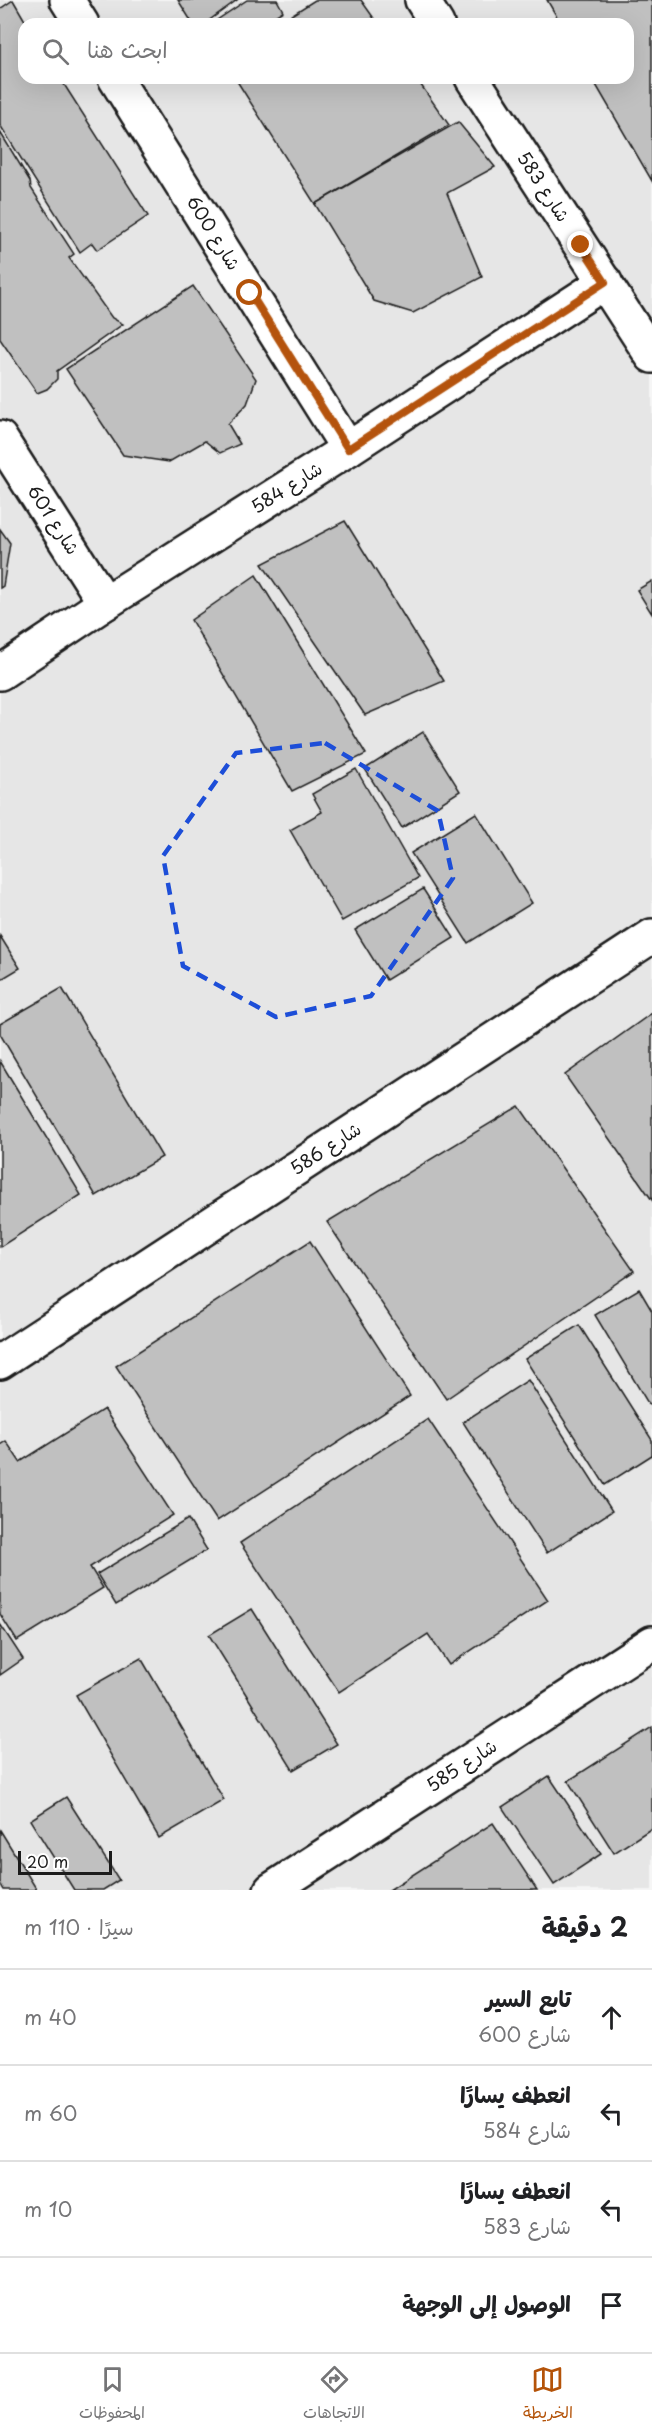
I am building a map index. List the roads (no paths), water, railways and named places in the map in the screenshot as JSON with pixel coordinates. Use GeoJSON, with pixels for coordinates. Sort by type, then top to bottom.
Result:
{"type":"FeatureCollection","features":[{"type":"Feature","properties":{"kind":"street"},"geometry":{"type":"LineString","coordinates":[[67,0],[78,18]]}},
{"type":"Feature","properties":{"kind":"street"},"geometry":{"type":"LineString","coordinates":[[422,0],[433,18]]}},
{"type":"Feature","properties":{"kind":"street","name":"شارع 600"},"geometry":{"type":"LineString","coordinates":[[120,84],[348,449]]}},
{"type":"Feature","properties":{"kind":"street","name":"شارع 583"},"geometry":{"type":"LineString","coordinates":[[476,84],[652,356]]}},
{"type":"Feature","properties":{"kind":"street","name":"شارع 584"},"geometry":{"type":"LineString","coordinates":[[0,673],[605,282]]}},
{"type":"Feature","properties":{"kind":"street","name":"شارع 601"},"geometry":{"type":"LineString","coordinates":[[0,438],[105,603]]}},
{"type":"Feature","properties":{"kind":"street","name":"شارع 586"},"geometry":{"type":"LineString","coordinates":[[0,1362],[652,936]]}},
{"type":"Feature","properties":{"kind":"street","name":"شارع 585"},"geometry":{"type":"LineString","coordinates":[[271,1890],[652,1642]]}}]}
